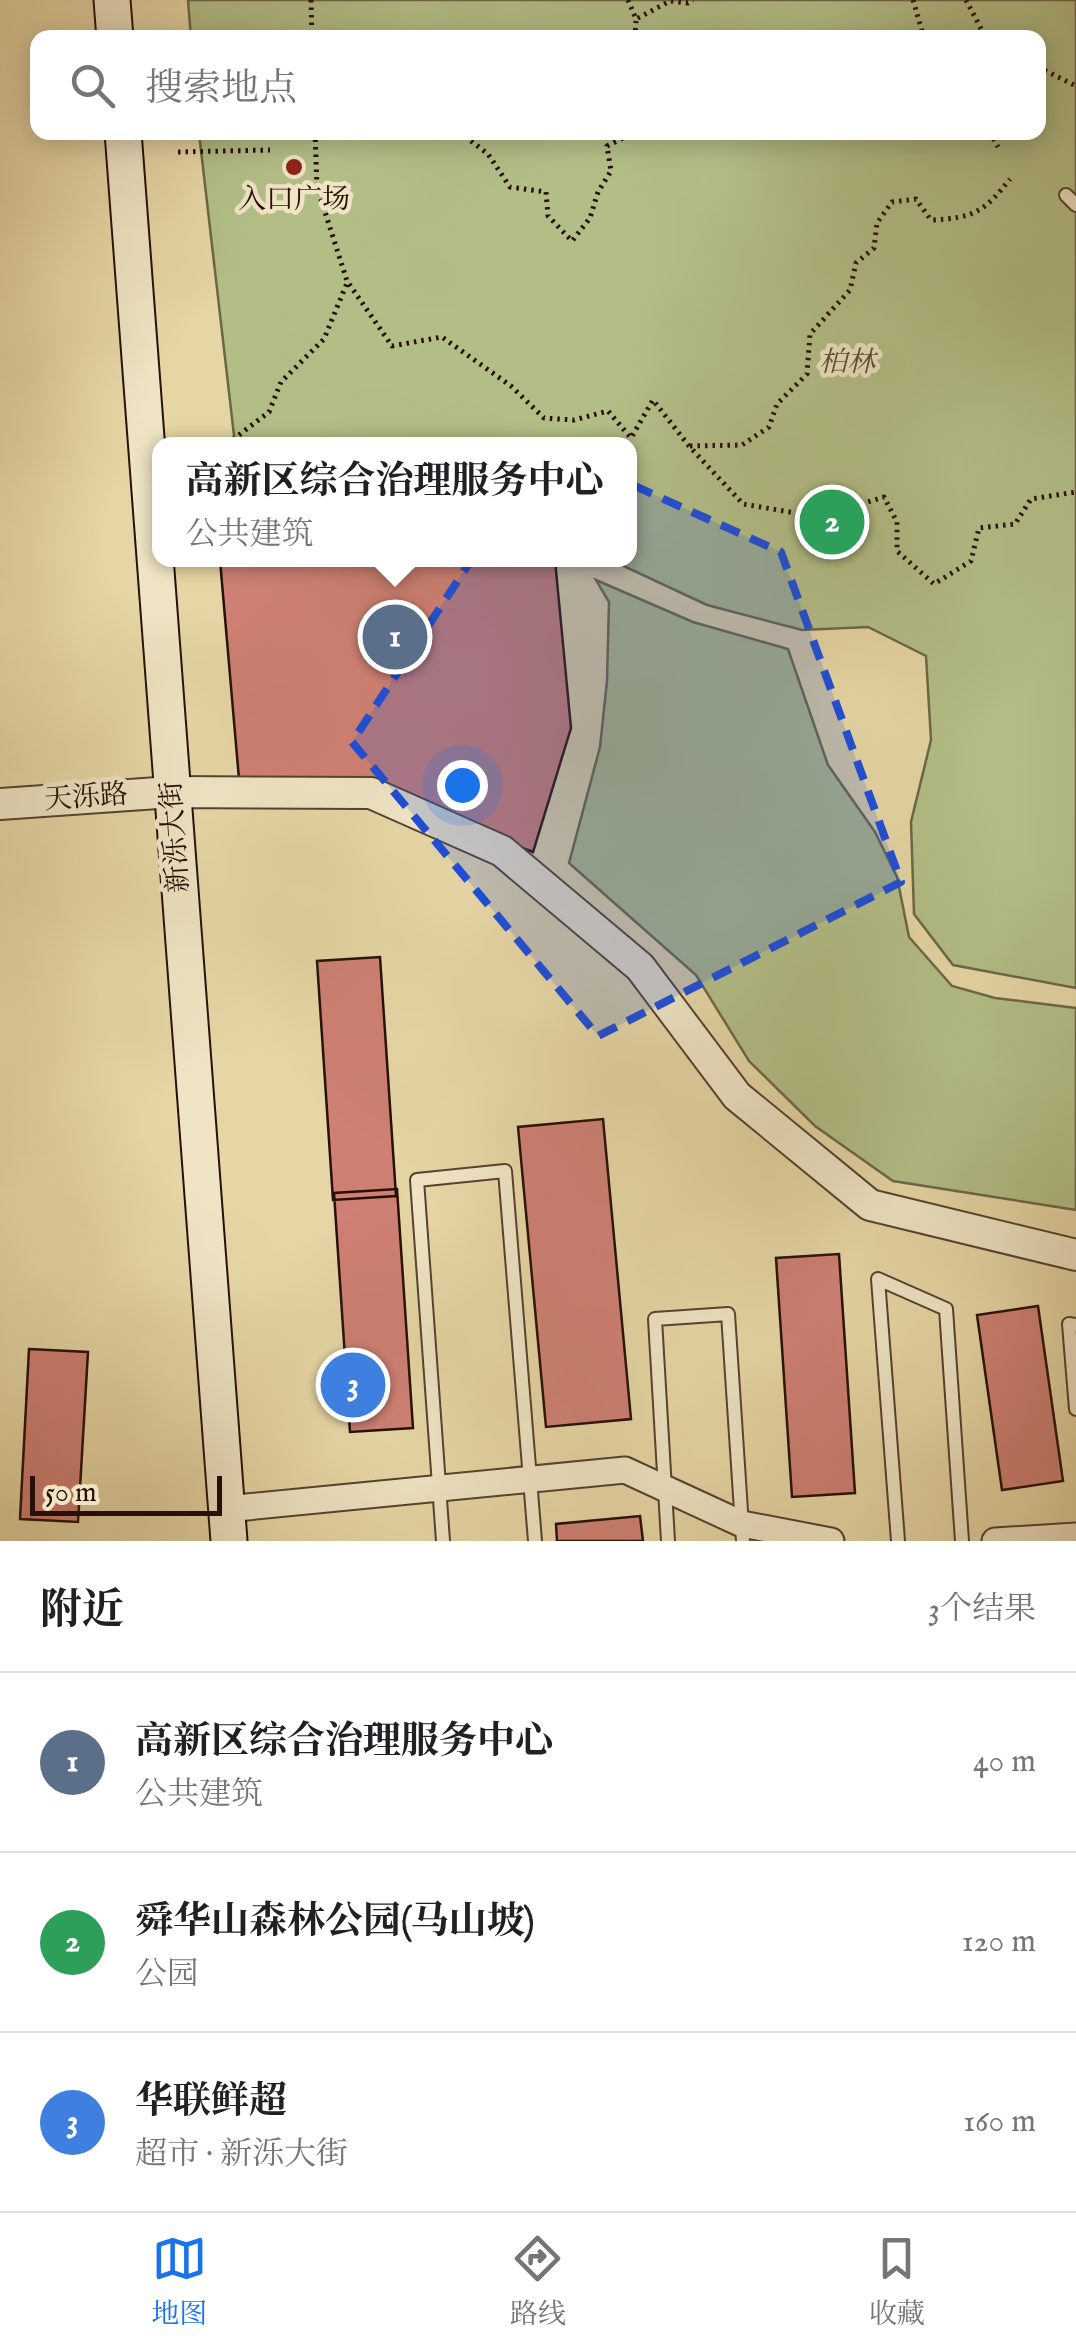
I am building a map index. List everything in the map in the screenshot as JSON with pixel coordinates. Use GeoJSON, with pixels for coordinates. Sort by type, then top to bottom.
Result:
{"type":"FeatureCollection","features":[{"type":"Feature","properties":{"kind":"main road"},"geometry":{"type":"LineString","coordinates":[[112,0],[114,30]]}},
{"type":"Feature","properties":{"kind":"main road","name":"新泺大街"},"geometry":{"type":"LineString","coordinates":[[123,140],[152,528]]}},
{"type":"Feature","properties":{"kind":"main road","name":"新泺大街"},"geometry":{"type":"LineString","coordinates":[[155,567],[228,1525]]}},
{"type":"Feature","properties":{"kind":"street","name":"天泺路"},"geometry":{"type":"LineString","coordinates":[[0,804],[172,792],[372,794],[502,851],[640,967],[737,1096],[870,1205],[1076,1255]]}},
{"type":"Feature","properties":{"kind":"street"},"geometry":{"type":"LineString","coordinates":[[228,1525],[439,1488],[625,1470],[743,1532],[831,1541]]}},
{"type":"Feature","properties":{"kind":"street"},"geometry":{"type":"LineString","coordinates":[[995,1541],[1076,1536]]}},
{"type":"Feature","properties":{"kind":"lane"},"geometry":{"type":"LineString","coordinates":[[443,1541],[417,1180],[506,1171],[535,1541]]}},
{"type":"Feature","properties":{"kind":"lane"},"geometry":{"type":"LineString","coordinates":[[898,1541],[878,1279],[946,1309],[962,1541]]}},
{"type":"Feature","properties":{"kind":"lane"},"geometry":{"type":"LineString","coordinates":[[668,1541],[654,1319],[728,1314],[743,1532]]}},
{"type":"Feature","properties":{"kind":"lane"},"geometry":{"type":"LineString","coordinates":[[1076,1325],[1070,1324],[1076,1408]]}},
{"type":"Feature","properties":{"kind":"path"},"geometry":{"type":"LineString","coordinates":[[311,0],[312,30]]}},
{"type":"Feature","properties":{"kind":"path"},"geometry":{"type":"LineString","coordinates":[[628,0],[636,19],[635,30]]}},
{"type":"Feature","properties":{"kind":"path"},"geometry":{"type":"LineString","coordinates":[[636,19],[670,2],[694,0]]}},
{"type":"Feature","properties":{"kind":"path"},"geometry":{"type":"LineString","coordinates":[[913,0],[922,30]]}},
{"type":"Feature","properties":{"kind":"path"},"geometry":{"type":"LineString","coordinates":[[966,0],[982,30]]}},
{"type":"Feature","properties":{"kind":"path"},"geometry":{"type":"LineString","coordinates":[[1046,72],[1076,86]]}},
{"type":"Feature","properties":{"kind":"path"},"geometry":{"type":"LineString","coordinates":[[315,140],[317,187],[348,281],[392,346],[442,337],[511,386],[544,418],[574,420],[608,411],[630,437]]}},
{"type":"Feature","properties":{"kind":"path"},"geometry":{"type":"LineString","coordinates":[[470,140],[488,154],[510,187],[546,192],[548,216],[572,240],[590,218],[598,192],[611,171],[607,146],[619,140]]}},
{"type":"Feature","properties":{"kind":"path"},"geometry":{"type":"LineString","coordinates":[[994,140],[998,147]]}},
{"type":"Feature","properties":{"kind":"path"},"geometry":{"type":"LineString","coordinates":[[178,152],[270,150]]}},
{"type":"Feature","properties":{"kind":"path"},"geometry":{"type":"LineString","coordinates":[[690,446],[742,446],[769,427],[777,404],[807,374],[810,334],[850,290],[856,264],[874,248],[877,223],[892,202],[916,200],[931,220],[954,219],[988,207],[1010,179]]}},
{"type":"Feature","properties":{"kind":"path"},"geometry":{"type":"LineString","coordinates":[[236,437],[269,412],[282,382],[324,339],[348,281]]}},
{"type":"Feature","properties":{"kind":"path"},"geometry":{"type":"LineString","coordinates":[[632,437],[653,400],[743,504],[819,517],[884,497],[897,522],[897,551],[934,584],[971,561],[979,528],[1014,524],[1031,499],[1076,492]]}},
{"type":"Feature","properties":{"kind":"highlighted area"},"geometry":{"type":"Polygon","coordinates":[[[546,446],[781,552],[901,882],[598,1036],[352,742],[546,446]]]}},
{"type":"Feature","properties":{"kind":"green space","name":"柏林"},"geometry":{"type":"Polygon","coordinates":[[[188,0],[1076,0],[1076,988],[953,965],[914,914],[911,822],[931,740],[926,656],[868,627],[802,630],[707,605],[626,567],[637,567],[637,437],[234,437],[200,140],[1046,140],[1046,30],[190,30],[188,0]]]}},
{"type":"Feature","properties":{"kind":"green space"},"geometry":{"type":"Polygon","coordinates":[[[596,580],[693,622],[788,649],[828,765],[875,832],[897,877],[909,937],[952,986],[995,998],[1076,1008],[1076,1210],[893,1181],[815,1126],[749,1061],[696,975],[569,863],[600,747],[607,681],[609,602],[596,580]]]}},
{"type":"Feature","properties":{"kind":"building"},"geometry":{"type":"Polygon","coordinates":[[[221,567],[556,567],[571,728],[533,852],[371,789],[239,779],[221,567]]]}},
{"type":"Feature","properties":{"kind":"building"},"geometry":{"type":"Polygon","coordinates":[[[380,957],[396,1196],[333,1200],[317,961],[380,957]]]}},
{"type":"Feature","properties":{"kind":"building"},"geometry":{"type":"Polygon","coordinates":[[[603,1119],[631,1419],[546,1427],[518,1127],[603,1119]]]}},
{"type":"Feature","properties":{"kind":"building"},"geometry":{"type":"Polygon","coordinates":[[[397,1189],[413,1428],[350,1432],[334,1193],[397,1189]]]}},
{"type":"Feature","properties":{"kind":"building"},"geometry":{"type":"Polygon","coordinates":[[[839,1254],[855,1493],[792,1497],[776,1258],[839,1254]]]}},
{"type":"Feature","properties":{"kind":"building"},"geometry":{"type":"Polygon","coordinates":[[[1038,1306],[1063,1481],[1002,1490],[977,1315],[1038,1306]]]}},
{"type":"Feature","properties":{"kind":"building"},"geometry":{"type":"Polygon","coordinates":[[[29,1349],[88,1352],[78,1522],[20,1519],[29,1349]]]}},
{"type":"Feature","properties":{"kind":"building"},"geometry":{"type":"Polygon","coordinates":[[[640,1516],[643,1541],[557,1541],[556,1524],[640,1516]]]}},
{"type":"Feature","properties":{"kind":"place","name":"入口广场"},"geometry":{"type":"Point","coordinates":[294,167]}},
{"type":"Feature","properties":{"kind":"place","name":"舜华山森林公园(马山坡)"},"geometry":{"type":"Point","coordinates":[832,522]}},
{"type":"Feature","properties":{"kind":"place","name":"高新区综合治理服务中心"},"geometry":{"type":"Point","coordinates":[395,637]}},
{"type":"Feature","properties":{"kind":"place","name":"华联鲜超"},"geometry":{"type":"Point","coordinates":[353,1385]}}]}
